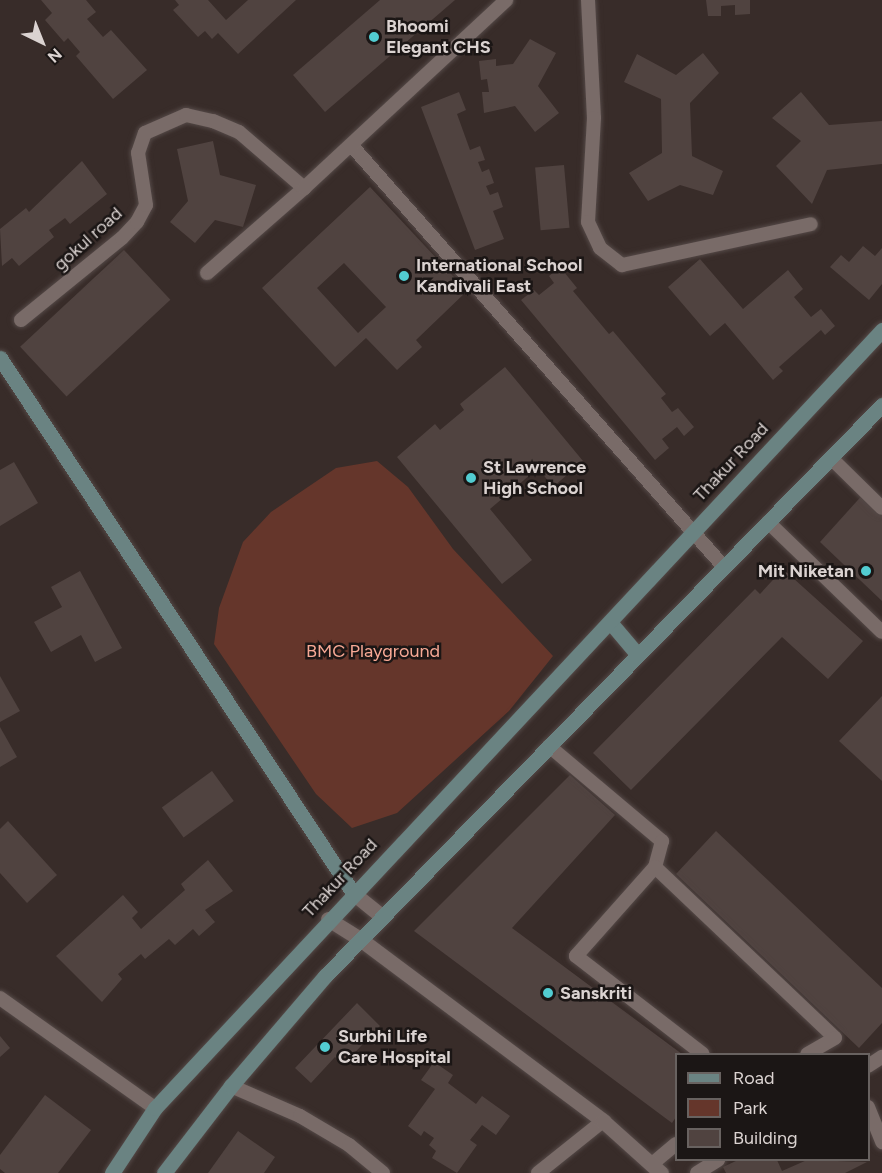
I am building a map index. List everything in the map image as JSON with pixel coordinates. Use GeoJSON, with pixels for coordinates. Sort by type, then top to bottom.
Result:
{"type":"FeatureCollection","features":[{"type":"Feature","properties":{"kind":"street","name":"Thakur Road"},"geometry":{"type":"LineString","coordinates":[[112,1173],[155,1108],[353,893],[882,330]]}},
{"type":"Feature","properties":{"kind":"street"},"geometry":{"type":"LineString","coordinates":[[0,357],[353,893],[381,916]]}},
{"type":"Feature","properties":{"kind":"street"},"geometry":{"type":"LineString","coordinates":[[164,1173],[231,1086],[381,916],[882,405]]}},
{"type":"Feature","properties":{"kind":"street"},"geometry":{"type":"LineString","coordinates":[[610,622],[638,655]]}},
{"type":"Feature","properties":{"kind":"street"},"geometry":{"type":"LineString","coordinates":[[328,920],[360,939],[603,1121],[657,1168]]}},
{"type":"Feature","properties":{"kind":"lane"},"geometry":{"type":"LineString","coordinates":[[207,273],[352,146],[506,0]]}},
{"type":"Feature","properties":{"kind":"lane"},"geometry":{"type":"LineString","coordinates":[[588,0],[594,118],[588,222],[600,248],[622,265],[811,224]]}},
{"type":"Feature","properties":{"kind":"lane","name":"gokul road"},"geometry":{"type":"LineString","coordinates":[[21,320],[122,238],[137,222],[146,205],[138,153],[145,133],[186,115],[213,121],[239,132],[304,188]]}},
{"type":"Feature","properties":{"kind":"lane"},"geometry":{"type":"LineString","coordinates":[[352,146],[691,534],[724,567]]}},
{"type":"Feature","properties":{"kind":"lane"},"geometry":{"type":"LineString","coordinates":[[831,458],[882,508]]}},
{"type":"Feature","properties":{"kind":"lane"},"geometry":{"type":"LineString","coordinates":[[768,522],[882,632]]}},
{"type":"Feature","properties":{"kind":"lane"},"geometry":{"type":"LineString","coordinates":[[549,746],[662,841],[655,867],[576,956],[702,1053]]}},
{"type":"Feature","properties":{"kind":"lane"},"geometry":{"type":"LineString","coordinates":[[655,867],[836,1038],[809,1053]]}},
{"type":"Feature","properties":{"kind":"lane"},"geometry":{"type":"LineString","coordinates":[[0,998],[155,1108]]}},
{"type":"Feature","properties":{"kind":"lane"},"geometry":{"type":"LineString","coordinates":[[231,1086],[300,1116],[349,1145],[383,1173]]}},
{"type":"Feature","properties":{"kind":"lane"},"geometry":{"type":"LineString","coordinates":[[870,1112],[882,1142]]}},
{"type":"Feature","properties":{"kind":"lane"},"geometry":{"type":"LineString","coordinates":[[538,1173],[603,1121]]}},
{"type":"Feature","properties":{"kind":"lane"},"geometry":{"type":"LineString","coordinates":[[657,1168],[675,1145]]}},
{"type":"Feature","properties":{"kind":"lane"},"geometry":{"type":"LineString","coordinates":[[697,1173],[716,1161]]}},
{"type":"Feature","properties":{"kind":"green space","name":"BMC Playground"},"geometry":{"type":"Polygon","coordinates":[[[377,461],[408,487],[453,549],[553,656],[509,711],[397,813],[352,828],[316,794],[214,644],[219,608],[243,542],[271,512],[336,468],[377,461]]]}},
{"type":"Feature","properties":{"kind":"building"},"geometry":{"type":"Polygon","coordinates":[[[41,0],[86,0],[96,12],[87,19],[103,37],[111,30],[147,70],[113,99],[76,56],[80,52],[68,38],[64,42],[45,20],[52,13],[41,0]]]}},
{"type":"Feature","properties":{"kind":"building"},"geometry":{"type":"Polygon","coordinates":[[[175,0],[208,0],[226,20],[248,0],[296,0],[238,54],[218,33],[212,39],[205,31],[198,37],[173,10],[179,5],[175,0]]]}},
{"type":"Feature","properties":{"kind":"building","name":"Bhoomi Elegant CHS"},"geometry":{"type":"Polygon","coordinates":[[[380,0],[455,0],[325,112],[293,75],[380,0]]]}},
{"type":"Feature","properties":{"kind":"building"},"geometry":{"type":"Polygon","coordinates":[[[706,0],[750,0],[750,14],[735,15],[735,5],[721,6],[721,16],[708,16],[706,0]]]}},
{"type":"Feature","properties":{"kind":"building"},"geometry":{"type":"Polygon","coordinates":[[[530,39],[556,53],[538,86],[559,113],[535,132],[515,106],[484,113],[482,92],[489,92],[487,79],[481,80],[479,61],[496,59],[496,66],[513,64],[530,39]]]}},
{"type":"Feature","properties":{"kind":"building"},"geometry":{"type":"Polygon","coordinates":[[[703,53],[719,73],[690,103],[692,156],[723,171],[713,195],[680,185],[648,201],[629,173],[662,153],[661,99],[624,82],[637,54],[676,75],[703,53]]]}},
{"type":"Feature","properties":{"kind":"building"},"geometry":{"type":"Polygon","coordinates":[[[459,92],[466,110],[457,114],[470,150],[480,146],[485,160],[478,162],[482,172],[489,169],[494,183],[486,186],[490,195],[498,192],[503,207],[493,211],[504,239],[475,250],[421,107],[459,92]]]}},
{"type":"Feature","properties":{"kind":"building"},"geometry":{"type":"Polygon","coordinates":[[[801,92],[829,125],[882,121],[882,164],[827,170],[812,204],[776,166],[801,141],[772,118],[801,92]]]}},
{"type":"Feature","properties":{"kind":"building"},"geometry":{"type":"Polygon","coordinates":[[[213,141],[220,175],[256,185],[243,227],[215,220],[195,243],[170,222],[188,201],[177,149],[213,141]]]}},
{"type":"Feature","properties":{"kind":"building"},"geometry":{"type":"Polygon","coordinates":[[[82,161],[107,194],[70,224],[65,218],[49,230],[54,237],[19,266],[12,258],[2,266],[0,229],[26,208],[29,212],[82,161]]]}},
{"type":"Feature","properties":{"kind":"building"},"geometry":{"type":"Polygon","coordinates":[[[564,165],[569,228],[541,230],[535,168],[564,165]]]}},
{"type":"Feature","properties":{"kind":"building","name":"International School Kandivali East"},"geometry":{"type":"Polygon","coordinates":[[[370,187],[467,291],[416,340],[422,347],[397,370],[366,338],[335,367],[262,288],[370,187]],[[344,263],[317,288],[358,333],[386,307],[344,263]]]}},
{"type":"Feature","properties":{"kind":"building"},"geometry":{"type":"Polygon","coordinates":[[[863,246],[875,256],[882,248],[882,284],[869,300],[830,267],[841,255],[849,262],[863,246]]]}},
{"type":"Feature","properties":{"kind":"building"},"geometry":{"type":"Polygon","coordinates":[[[124,250],[170,300],[67,397],[20,347],[124,250]]]}},
{"type":"Feature","properties":{"kind":"building"},"geometry":{"type":"Polygon","coordinates":[[[700,259],[743,309],[788,270],[803,289],[794,297],[811,317],[821,309],[835,326],[825,335],[821,330],[779,367],[783,371],[773,380],[725,323],[710,336],[668,287],[700,259]]]}},
{"type":"Feature","properties":{"kind":"building"},"geometry":{"type":"Polygon","coordinates":[[[560,267],[577,288],[573,291],[609,334],[613,331],[666,394],[661,398],[672,412],[678,408],[694,427],[684,436],[677,427],[662,439],[669,448],[655,460],[521,300],[534,290],[539,295],[554,283],[549,276],[560,267]]]}},
{"type":"Feature","properties":{"kind":"building","name":"St Lawrence High School"},"geometry":{"type":"Polygon","coordinates":[[[505,367],[583,461],[553,487],[538,468],[490,509],[532,560],[502,584],[397,457],[435,424],[440,430],[464,410],[460,404],[505,367]]]}},
{"type":"Feature","properties":{"kind":"building"},"geometry":{"type":"Polygon","coordinates":[[[14,462],[38,503],[0,526],[0,470],[14,462]]]}},
{"type":"Feature","properties":{"kind":"building","name":"Mit Niketan"},"geometry":{"type":"Polygon","coordinates":[[[866,491],[882,508],[882,601],[820,542],[866,491]]]}},
{"type":"Feature","properties":{"kind":"building"},"geometry":{"type":"Polygon","coordinates":[[[783,569],[863,641],[828,679],[782,637],[631,790],[593,753],[755,589],[760,594],[783,569]]]}},
{"type":"Feature","properties":{"kind":"building"},"geometry":{"type":"Polygon","coordinates":[[[80,571],[122,648],[95,662],[81,635],[51,652],[34,622],[62,607],[51,587],[80,571]]]}},
{"type":"Feature","properties":{"kind":"building"},"geometry":{"type":"Polygon","coordinates":[[[0,676],[20,711],[0,722],[0,676]]]}},
{"type":"Feature","properties":{"kind":"building"},"geometry":{"type":"Polygon","coordinates":[[[882,696],[882,781],[839,741],[882,696]]]}},
{"type":"Feature","properties":{"kind":"building"},"geometry":{"type":"Polygon","coordinates":[[[0,727],[17,757],[0,767],[0,727]]]}},
{"type":"Feature","properties":{"kind":"building"},"geometry":{"type":"Polygon","coordinates":[[[212,771],[234,801],[184,837],[162,807],[212,771]]]}},
{"type":"Feature","properties":{"kind":"building","name":"Sanskriti"},"geometry":{"type":"Polygon","coordinates":[[[570,775],[615,815],[512,928],[681,1053],[675,1053],[675,1118],[672,1123],[414,931],[570,775]]]}},
{"type":"Feature","properties":{"kind":"building"},"geometry":{"type":"Polygon","coordinates":[[[8,821],[57,875],[27,903],[0,873],[0,829],[8,821]]]}},
{"type":"Feature","properties":{"kind":"building"},"geometry":{"type":"Polygon","coordinates":[[[716,831],[882,988],[882,1023],[859,1048],[676,874],[716,831]]]}},
{"type":"Feature","properties":{"kind":"building"},"geometry":{"type":"Polygon","coordinates":[[[208,860],[233,891],[205,910],[215,922],[199,936],[193,929],[175,945],[169,939],[145,959],[141,954],[118,974],[122,979],[102,1002],[56,956],[123,895],[138,912],[132,918],[141,929],[185,890],[181,884],[208,860]]]}},
{"type":"Feature","properties":{"kind":"building"},"geometry":{"type":"Polygon","coordinates":[[[357,1003],[380,1026],[343,1065],[335,1057],[311,1083],[295,1068],[357,1003]]]}},
{"type":"Feature","properties":{"kind":"building"},"geometry":{"type":"Polygon","coordinates":[[[0,1036],[10,1048],[0,1057],[0,1036]]]}},
{"type":"Feature","properties":{"kind":"building"},"geometry":{"type":"Polygon","coordinates":[[[434,1062],[453,1075],[448,1083],[476,1104],[482,1096],[510,1116],[496,1135],[482,1125],[470,1140],[477,1145],[457,1173],[432,1158],[436,1151],[429,1145],[434,1138],[424,1131],[421,1136],[408,1126],[435,1089],[421,1080],[434,1062]]]}},
{"type":"Feature","properties":{"kind":"building"},"geometry":{"type":"Polygon","coordinates":[[[45,1095],[91,1130],[58,1173],[5,1173],[0,1169],[0,1155],[45,1095]]]}},
{"type":"Feature","properties":{"kind":"building"},"geometry":{"type":"Polygon","coordinates":[[[238,1131],[275,1157],[264,1173],[208,1173],[238,1131]]]}},
{"type":"Feature","properties":{"kind":"building"},"geometry":{"type":"Polygon","coordinates":[[[736,1161],[777,1161],[782,1171],[805,1161],[867,1162],[845,1173],[726,1173],[723,1167],[736,1161]]]}},
{"type":"Feature","properties":{"kind":"place","name":"Bhoomi Elegant CHS"},"geometry":{"type":"Point","coordinates":[374,37]}},
{"type":"Feature","properties":{"kind":"place","name":"International School Kandivali East"},"geometry":{"type":"Point","coordinates":[404,276]}},
{"type":"Feature","properties":{"kind":"place","name":"St Lawrence High School"},"geometry":{"type":"Point","coordinates":[471,478]}},
{"type":"Feature","properties":{"kind":"place","name":"Mit Niketan"},"geometry":{"type":"Point","coordinates":[866,571]}},
{"type":"Feature","properties":{"kind":"place","name":"Sanskriti"},"geometry":{"type":"Point","coordinates":[548,993]}},
{"type":"Feature","properties":{"kind":"place","name":"Surbhi Life Care Hospital"},"geometry":{"type":"Point","coordinates":[325,1047]}}]}
